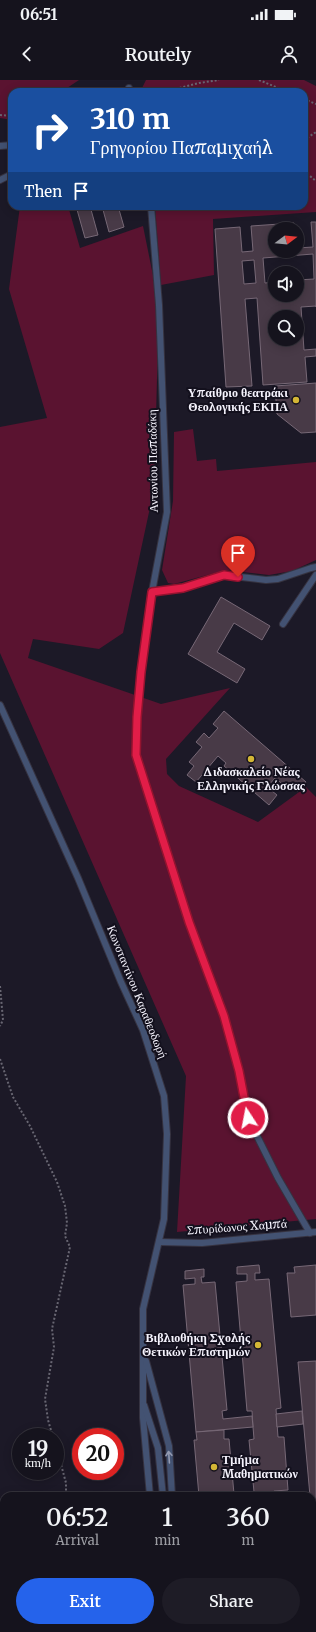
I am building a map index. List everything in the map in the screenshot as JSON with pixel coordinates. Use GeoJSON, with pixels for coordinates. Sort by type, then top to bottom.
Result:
{"type":"FeatureCollection","features":[{"type":"Feature","properties":{"kind":"lane","name":"Αντωνίου Παπαδάκη"},"geometry":{"type":"LineString","coordinates":[[152,210],[159,305],[167,512],[152,592],[140,679],[136,755],[189,922],[224,1016],[239,1071],[248,1118],[278,1178],[313,1233]]}},
{"type":"Feature","properties":{"kind":"lane"},"geometry":{"type":"LineString","coordinates":[[152,592],[183,588],[224,575],[266,580],[316,567]]}},
{"type":"Feature","properties":{"kind":"lane"},"geometry":{"type":"LineString","coordinates":[[283,624],[316,575]]}},
{"type":"Feature","properties":{"kind":"lane","name":"Κωνσταντίνου Καραθεοδωρή"},"geometry":{"type":"LineString","coordinates":[[0,705],[78,878],[121,982],[143,1030],[164,1096],[167,1134],[164,1219],[143,1309],[143,1418],[150,1492]]}},
{"type":"Feature","properties":{"kind":"lane","name":"Σπυρίδωνος Χαμπά"},"geometry":{"type":"LineString","coordinates":[[159,1242],[202,1243],[313,1233]]}},
{"type":"Feature","properties":{"kind":"lane"},"geometry":{"type":"LineString","coordinates":[[144,1352],[168,1446],[172,1492]]}},
{"type":"Feature","properties":{"kind":"lane"},"geometry":{"type":"LineString","coordinates":[[143,1400],[158,1448],[162,1492]]}},
{"type":"Feature","properties":{"kind":"path"},"geometry":{"type":"LineString","coordinates":[[178,88],[199,82],[219,80]]}},
{"type":"Feature","properties":{"kind":"path"},"geometry":{"type":"LineString","coordinates":[[259,80],[278,88]]}},
{"type":"Feature","properties":{"kind":"path"},"geometry":{"type":"LineString","coordinates":[[0,986],[3,1020],[0,1026]]}},
{"type":"Feature","properties":{"kind":"path"},"geometry":{"type":"LineString","coordinates":[[0,1059],[14,1097],[57,1182],[65,1206],[67,1223],[64,1236],[70,1247],[52,1329],[54,1347],[45,1399],[51,1428]]}},
{"type":"Feature","properties":{"kind":"path"},"geometry":{"type":"LineString","coordinates":[[64,1476],[66,1492]]}},
{"type":"Feature","properties":{"kind":"shaded area"},"geometry":{"type":"Polygon","coordinates":[[[0,80],[79,80],[67,88],[8,88],[8,119],[0,118],[0,80]]]}},
{"type":"Feature","properties":{"kind":"shaded area"},"geometry":{"type":"Polygon","coordinates":[[[146,80],[304,80],[316,86],[316,212],[213,219],[214,275],[161,285],[155,210],[308,210],[308,88],[142,88],[146,80]]]}},
{"type":"Feature","properties":{"kind":"shaded area"},"geometry":{"type":"Polygon","coordinates":[[[19,210],[69,210],[80,248],[143,226],[159,305],[154,489],[123,633],[99,649],[33,639],[28,658],[161,704],[230,688],[166,759],[167,774],[179,786],[258,822],[306,787],[316,797],[316,1219],[177,1232],[186,1076],[0,653],[0,427],[47,418],[9,289],[19,210]]]}},
{"type":"Feature","properties":{"kind":"shaded area"},"geometry":{"type":"Polygon","coordinates":[[[193,429],[197,461],[216,459],[217,471],[316,462],[316,560],[292,571],[269,575],[226,570],[174,584],[168,583],[162,570],[173,501],[174,432],[193,429]]]}},
{"type":"Feature","properties":{"kind":"building"},"geometry":{"type":"Polygon","coordinates":[[[77,210],[91,210],[98,235],[85,238],[77,210]]]}},
{"type":"Feature","properties":{"kind":"building"},"geometry":{"type":"Polygon","coordinates":[[[103,210],[119,210],[124,227],[109,232],[103,210]]]}},
{"type":"Feature","properties":{"kind":"building"},"geometry":{"type":"Polygon","coordinates":[[[311,222],[316,222],[316,306],[301,307],[301,310],[268,310],[268,346],[304,346],[304,350],[316,349],[316,356],[305,357],[307,382],[263,385],[257,298],[245,299],[252,386],[226,387],[215,229],[240,227],[242,252],[253,251],[251,226],[268,225],[268,258],[263,258],[265,283],[268,283],[268,302],[304,302],[304,280],[314,279],[313,254],[304,255],[304,248],[313,247],[311,222]],[[254,260],[242,261],[244,284],[256,283],[254,260]]]}},
{"type":"Feature","properties":{"kind":"building","name":"Υπαίθριο θεατράκι Θεολογικής ΕΚΠΑ"},"geometry":{"type":"Polygon","coordinates":[[[316,383],[316,432],[301,433],[277,414],[275,386],[316,383]]]}},
{"type":"Feature","properties":{"kind":"building"},"geometry":{"type":"Polygon","coordinates":[[[221,597],[270,626],[262,640],[234,623],[217,652],[245,669],[237,683],[188,654],[221,597]]]}},
{"type":"Feature","properties":{"kind":"building","name":"Διδασκαλείο Νέας Ελληνικής Γλώσσας"},"geometry":{"type":"Polygon","coordinates":[[[224,711],[306,782],[298,792],[288,783],[285,786],[275,778],[267,787],[277,795],[269,805],[224,766],[226,763],[218,756],[196,782],[187,775],[194,766],[189,762],[202,747],[196,742],[204,733],[209,738],[218,728],[213,724],[224,711]]]}},
{"type":"Feature","properties":{"kind":"building","name":"Βιβλιοθήκη Σχολής Θετικών Επιστημών"},"geometry":{"type":"Polygon","coordinates":[[[259,1265],[260,1273],[255,1273],[255,1280],[269,1279],[281,1408],[276,1409],[278,1437],[284,1437],[288,1490],[254,1492],[249,1440],[254,1439],[252,1411],[247,1411],[236,1282],[247,1281],[247,1274],[237,1274],[237,1267],[259,1265]]]}},
{"type":"Feature","properties":{"kind":"building"},"geometry":{"type":"Polygon","coordinates":[[[316,1265],[316,1315],[291,1317],[287,1273],[295,1273],[294,1267],[316,1265]]]}},
{"type":"Feature","properties":{"kind":"building"},"geometry":{"type":"Polygon","coordinates":[[[204,1269],[204,1277],[201,1277],[202,1283],[215,1282],[227,1410],[222,1411],[223,1419],[252,1416],[253,1427],[196,1432],[183,1285],[195,1284],[195,1278],[185,1279],[185,1271],[204,1269]]]}},
{"type":"Feature","properties":{"kind":"building"},"geometry":{"type":"Polygon","coordinates":[[[316,1361],[316,1492],[310,1492],[298,1362],[316,1361]]]}},
{"type":"Feature","properties":{"kind":"building"},"geometry":{"type":"Polygon","coordinates":[[[302,1411],[303,1424],[277,1427],[276,1414],[302,1411]]]}},
{"type":"Feature","properties":{"kind":"building","name":"Τμήμα Μαθηματικών"},"geometry":{"type":"Polygon","coordinates":[[[224,1430],[224,1439],[229,1439],[234,1492],[199,1492],[194,1440],[197,1440],[196,1432],[224,1430]]]}},
{"type":"Feature","properties":{"kind":"place","name":"Υπαίθριο θεατράκι Θεολογικής ΕΚΠΑ"},"geometry":{"type":"Point","coordinates":[296,400]}},
{"type":"Feature","properties":{"kind":"place","name":"Διδασκαλείο Νέας Ελληνικής Γλώσσας"},"geometry":{"type":"Point","coordinates":[251,759]}},
{"type":"Feature","properties":{"kind":"place","name":"Βιβλιοθήκη Σχολής Θετικών Επιστημών"},"geometry":{"type":"Point","coordinates":[258,1345]}},
{"type":"Feature","properties":{"kind":"place","name":"Τμήμα Μαθηματικών"},"geometry":{"type":"Point","coordinates":[214,1467]}},
{"type":"Feature","properties":{"kind":"route"},"geometry":{"type":"LineString","coordinates":[[238,577],[224,575],[183,588],[152,592],[141,672],[137,717],[136,755],[189,922],[224,1016],[239,1071],[248,1118]]}}]}
